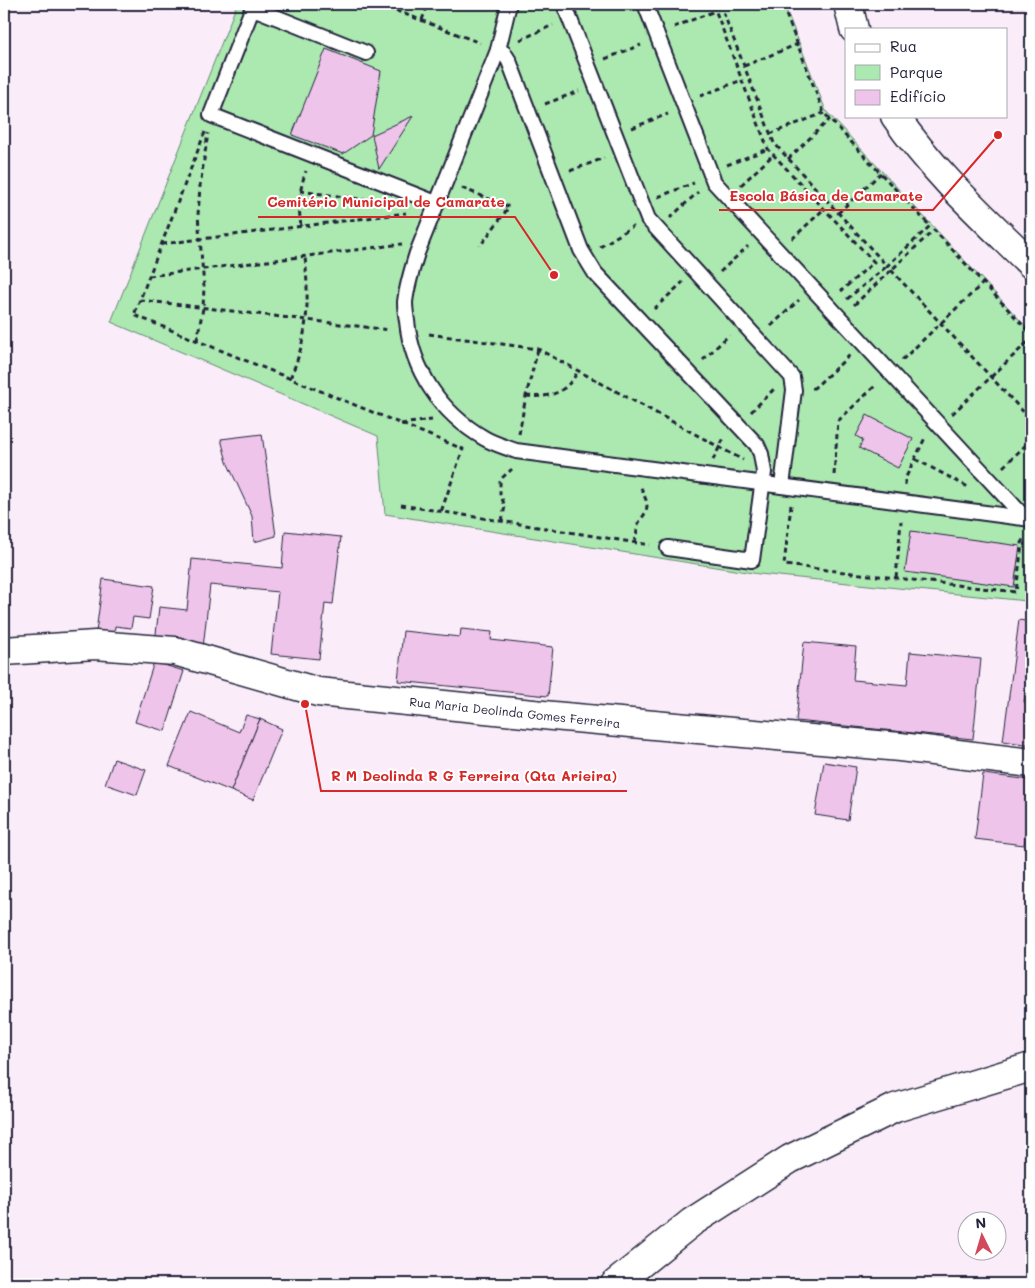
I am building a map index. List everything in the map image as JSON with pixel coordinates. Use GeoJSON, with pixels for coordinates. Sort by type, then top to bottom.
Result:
{"type":"FeatureCollection","features":[{"type":"Feature","properties":{"kind":"street"},"geometry":{"type":"LineString","coordinates":[[848,4],[854,28]]}},
{"type":"Feature","properties":{"kind":"street"},"geometry":{"type":"LineString","coordinates":[[896,118],[930,163],[1031,264]]}},
{"type":"Feature","properties":{"kind":"street","name":"Rua Maria Deolinda Gomes Ferreira"},"geometry":{"type":"LineString","coordinates":[[4,651],[95,645],[175,651],[318,692],[553,716],[900,746],[1031,763]]}},
{"type":"Feature","properties":{"kind":"street"},"geometry":{"type":"LineString","coordinates":[[615,1284],[692,1222],[790,1159],[895,1108],[1031,1067]]}},
{"type":"Feature","properties":{"kind":"lane"},"geometry":{"type":"LineString","coordinates":[[509,4],[498,50],[435,205],[409,277],[405,303],[408,332],[415,356],[427,383],[441,404],[455,418],[486,440],[516,451],[640,467],[763,478],[787,486],[1028,518]]}},
{"type":"Feature","properties":{"kind":"lane"},"geometry":{"type":"LineString","coordinates":[[564,4],[648,219],[792,377],[787,486]]}},
{"type":"Feature","properties":{"kind":"lane"},"geometry":{"type":"LineString","coordinates":[[645,4],[652,38],[704,176],[714,182],[1028,518]]}},
{"type":"Feature","properties":{"kind":"lane"},"geometry":{"type":"LineString","coordinates":[[366,53],[254,6],[211,115],[435,205]]}},
{"type":"Feature","properties":{"kind":"lane"},"geometry":{"type":"LineString","coordinates":[[498,50],[504,53],[507,58],[585,257],[595,273],[756,445],[761,454],[763,478],[752,560],[668,548]]}},
{"type":"Feature","properties":{"kind":"path"},"geometry":{"type":"LineString","coordinates":[[379,4],[498,50],[558,23]]}},
{"type":"Feature","properties":{"kind":"path"},"geometry":{"type":"LineString","coordinates":[[422,20],[428,4]]}},
{"type":"Feature","properties":{"kind":"path"},"geometry":{"type":"LineString","coordinates":[[713,4],[768,149],[874,262],[833,311]]}},
{"type":"Feature","properties":{"kind":"path"},"geometry":{"type":"LineString","coordinates":[[720,4],[774,143],[887,266]]}},
{"type":"Feature","properties":{"kind":"path"},"geometry":{"type":"LineString","coordinates":[[782,4],[824,113],[930,226],[887,266],[833,311]]}},
{"type":"Feature","properties":{"kind":"path"},"geometry":{"type":"LineString","coordinates":[[588,65],[716,11]]}},
{"type":"Feature","properties":{"kind":"path"},"geometry":{"type":"LineString","coordinates":[[744,66],[798,44]]}},
{"type":"Feature","properties":{"kind":"path"},"geometry":{"type":"LineString","coordinates":[[615,134],[742,80]]}},
{"type":"Feature","properties":{"kind":"path"},"geometry":{"type":"LineString","coordinates":[[528,111],[584,89]]}},
{"type":"Feature","properties":{"kind":"path"},"geometry":{"type":"LineString","coordinates":[[770,134],[824,113]]}},
{"type":"Feature","properties":{"kind":"path"},"geometry":{"type":"LineString","coordinates":[[197,340],[203,308],[203,269],[198,215],[200,186],[211,115]]}},
{"type":"Feature","properties":{"kind":"path"},"geometry":{"type":"LineString","coordinates":[[211,115],[134,314],[463,450],[441,512]]}},
{"type":"Feature","properties":{"kind":"path"},"geometry":{"type":"LineString","coordinates":[[788,159],[830,119]]}},
{"type":"Feature","properties":{"kind":"path"},"geometry":{"type":"LineString","coordinates":[[642,203],[768,149]]}},
{"type":"Feature","properties":{"kind":"path"},"geometry":{"type":"LineString","coordinates":[[301,226],[299,215],[300,191],[312,154]]}},
{"type":"Feature","properties":{"kind":"path"},"geometry":{"type":"LineString","coordinates":[[728,197],[773,155]]}},
{"type":"Feature","properties":{"kind":"path"},"geometry":{"type":"LineString","coordinates":[[553,178],[609,156]]}},
{"type":"Feature","properties":{"kind":"path"},"geometry":{"type":"LineString","coordinates":[[838,213],[881,173]]}},
{"type":"Feature","properties":{"kind":"path"},"geometry":{"type":"LineString","coordinates":[[445,181],[509,206],[480,246]]}},
{"type":"Feature","properties":{"kind":"path"},"geometry":{"type":"LineString","coordinates":[[657,230],[702,188]]}},
{"type":"Feature","properties":{"kind":"path"},"geometry":{"type":"LineString","coordinates":[[300,191],[377,201]]}},
{"type":"Feature","properties":{"kind":"path"},"geometry":{"type":"LineString","coordinates":[[162,244],[301,226],[435,205]]}},
{"type":"Feature","properties":{"kind":"path"},"geometry":{"type":"LineString","coordinates":[[778,252],[824,208]]}},
{"type":"Feature","properties":{"kind":"path"},"geometry":{"type":"LineString","coordinates":[[585,257],[636,225]]}},
{"type":"Feature","properties":{"kind":"path"},"geometry":{"type":"LineString","coordinates":[[833,311],[891,270],[934,230],[1031,334]]}},
{"type":"Feature","properties":{"kind":"path"},"geometry":{"type":"LineString","coordinates":[[149,276],[422,241]]}},
{"type":"Feature","properties":{"kind":"path"},"geometry":{"type":"LineString","coordinates":[[707,284],[752,242]]}},
{"type":"Feature","properties":{"kind":"path"},"geometry":{"type":"LineString","coordinates":[[290,378],[302,347],[306,321],[308,302],[304,256]]}},
{"type":"Feature","properties":{"kind":"path"},"geometry":{"type":"LineString","coordinates":[[891,270],[1031,420]]}},
{"type":"Feature","properties":{"kind":"path"},"geometry":{"type":"LineString","coordinates":[[640,322],[685,280]]}},
{"type":"Feature","properties":{"kind":"path"},"geometry":{"type":"LineString","coordinates":[[757,339],[803,296]]}},
{"type":"Feature","properties":{"kind":"path"},"geometry":{"type":"LineString","coordinates":[[140,300],[538,349],[763,478]]}},
{"type":"Feature","properties":{"kind":"path"},"geometry":{"type":"LineString","coordinates":[[689,373],[733,331]]}},
{"type":"Feature","properties":{"kind":"path"},"geometry":{"type":"LineString","coordinates":[[526,396],[547,396],[564,390],[578,371]]}},
{"type":"Feature","properties":{"kind":"path"},"geometry":{"type":"LineString","coordinates":[[401,424],[455,418]]}},
{"type":"Feature","properties":{"kind":"path"},"geometry":{"type":"LineString","coordinates":[[990,479],[1031,440]]}},
{"type":"Feature","properties":{"kind":"path"},"geometry":{"type":"LineString","coordinates":[[635,543],[638,524],[646,512],[647,506],[640,484],[640,467]]}},
{"type":"Feature","properties":{"kind":"path"},"geometry":{"type":"LineString","coordinates":[[787,486],[784,565],[1016,592],[1028,518]]}},
{"type":"Feature","properties":{"kind":"path"},"geometry":{"type":"LineString","coordinates":[[401,505],[668,548]]}},
{"type":"Feature","properties":{"kind":"green space"},"geometry":{"type":"Polygon","coordinates":[[[237,4],[784,4],[826,111],[1031,332],[1031,569],[1027,601],[759,574],[385,514],[378,436],[111,322],[237,4]]]}},
{"type":"Feature","properties":{"kind":"building"},"geometry":{"type":"Polygon","coordinates":[[[326,49],[381,71],[371,135],[343,154],[292,135],[326,49]]]}},
{"type":"Feature","properties":{"kind":"building"},"geometry":{"type":"Polygon","coordinates":[[[413,116],[379,169],[372,135],[413,116]]]}},
{"type":"Feature","properties":{"kind":"building"},"geometry":{"type":"Polygon","coordinates":[[[867,415],[913,439],[898,468],[859,448],[863,440],[856,436],[867,415]]]}},
{"type":"Feature","properties":{"kind":"building"},"geometry":{"type":"Polygon","coordinates":[[[262,434],[276,536],[254,542],[252,516],[227,462],[221,439],[262,434]]]}},
{"type":"Feature","properties":{"kind":"building"},"geometry":{"type":"Polygon","coordinates":[[[285,531],[341,537],[333,604],[325,603],[319,659],[271,654],[278,592],[210,585],[203,648],[155,643],[159,607],[187,610],[192,559],[282,568],[285,531]]]}},
{"type":"Feature","properties":{"kind":"building"},"geometry":{"type":"Polygon","coordinates":[[[911,531],[1020,546],[1014,587],[905,572],[911,531]]]}},
{"type":"Feature","properties":{"kind":"building"},"geometry":{"type":"Polygon","coordinates":[[[103,579],[154,586],[149,619],[133,617],[131,628],[115,626],[114,634],[96,632],[103,579]]]}},
{"type":"Feature","properties":{"kind":"building"},"geometry":{"type":"Polygon","coordinates":[[[1019,620],[1031,622],[1031,663],[1029,662],[1024,702],[1031,703],[1031,745],[1003,741],[1019,620]]]}},
{"type":"Feature","properties":{"kind":"building"},"geometry":{"type":"Polygon","coordinates":[[[461,629],[492,632],[491,640],[553,647],[548,696],[398,681],[403,631],[460,637],[461,629]]]}},
{"type":"Feature","properties":{"kind":"building"},"geometry":{"type":"Polygon","coordinates":[[[804,642],[856,647],[853,680],[907,685],[910,652],[981,659],[973,739],[796,721],[804,642]]]}},
{"type":"Feature","properties":{"kind":"building"},"geometry":{"type":"Polygon","coordinates":[[[154,662],[184,671],[165,731],[135,722],[154,662]]]}},
{"type":"Feature","properties":{"kind":"building"},"geometry":{"type":"Polygon","coordinates":[[[191,712],[239,732],[246,715],[260,719],[231,791],[169,766],[191,712]]]}},
{"type":"Feature","properties":{"kind":"building"},"geometry":{"type":"Polygon","coordinates":[[[260,719],[282,729],[253,800],[231,791],[260,719]]]}},
{"type":"Feature","properties":{"kind":"building"},"geometry":{"type":"Polygon","coordinates":[[[114,759],[146,770],[137,795],[105,784],[114,759]]]}},
{"type":"Feature","properties":{"kind":"building"},"geometry":{"type":"Polygon","coordinates":[[[824,762],[856,767],[848,820],[815,815],[824,762]]]}},
{"type":"Feature","properties":{"kind":"building"},"geometry":{"type":"Polygon","coordinates":[[[983,774],[1031,780],[1031,805],[1029,805],[1024,845],[975,839],[983,774]]]}},
{"type":"Feature","properties":{"kind":"place","name":"Escola Básica de Camarate"},"geometry":{"type":"Point","coordinates":[998,135]}},
{"type":"Feature","properties":{"kind":"place","name":"Cemitério Municipal de Camarate"},"geometry":{"type":"Point","coordinates":[554,275]}},
{"type":"Feature","properties":{"kind":"place","name":"R M Deolinda R G Ferreira (Qta Arieira)"},"geometry":{"type":"Point","coordinates":[305,704]}}]}
